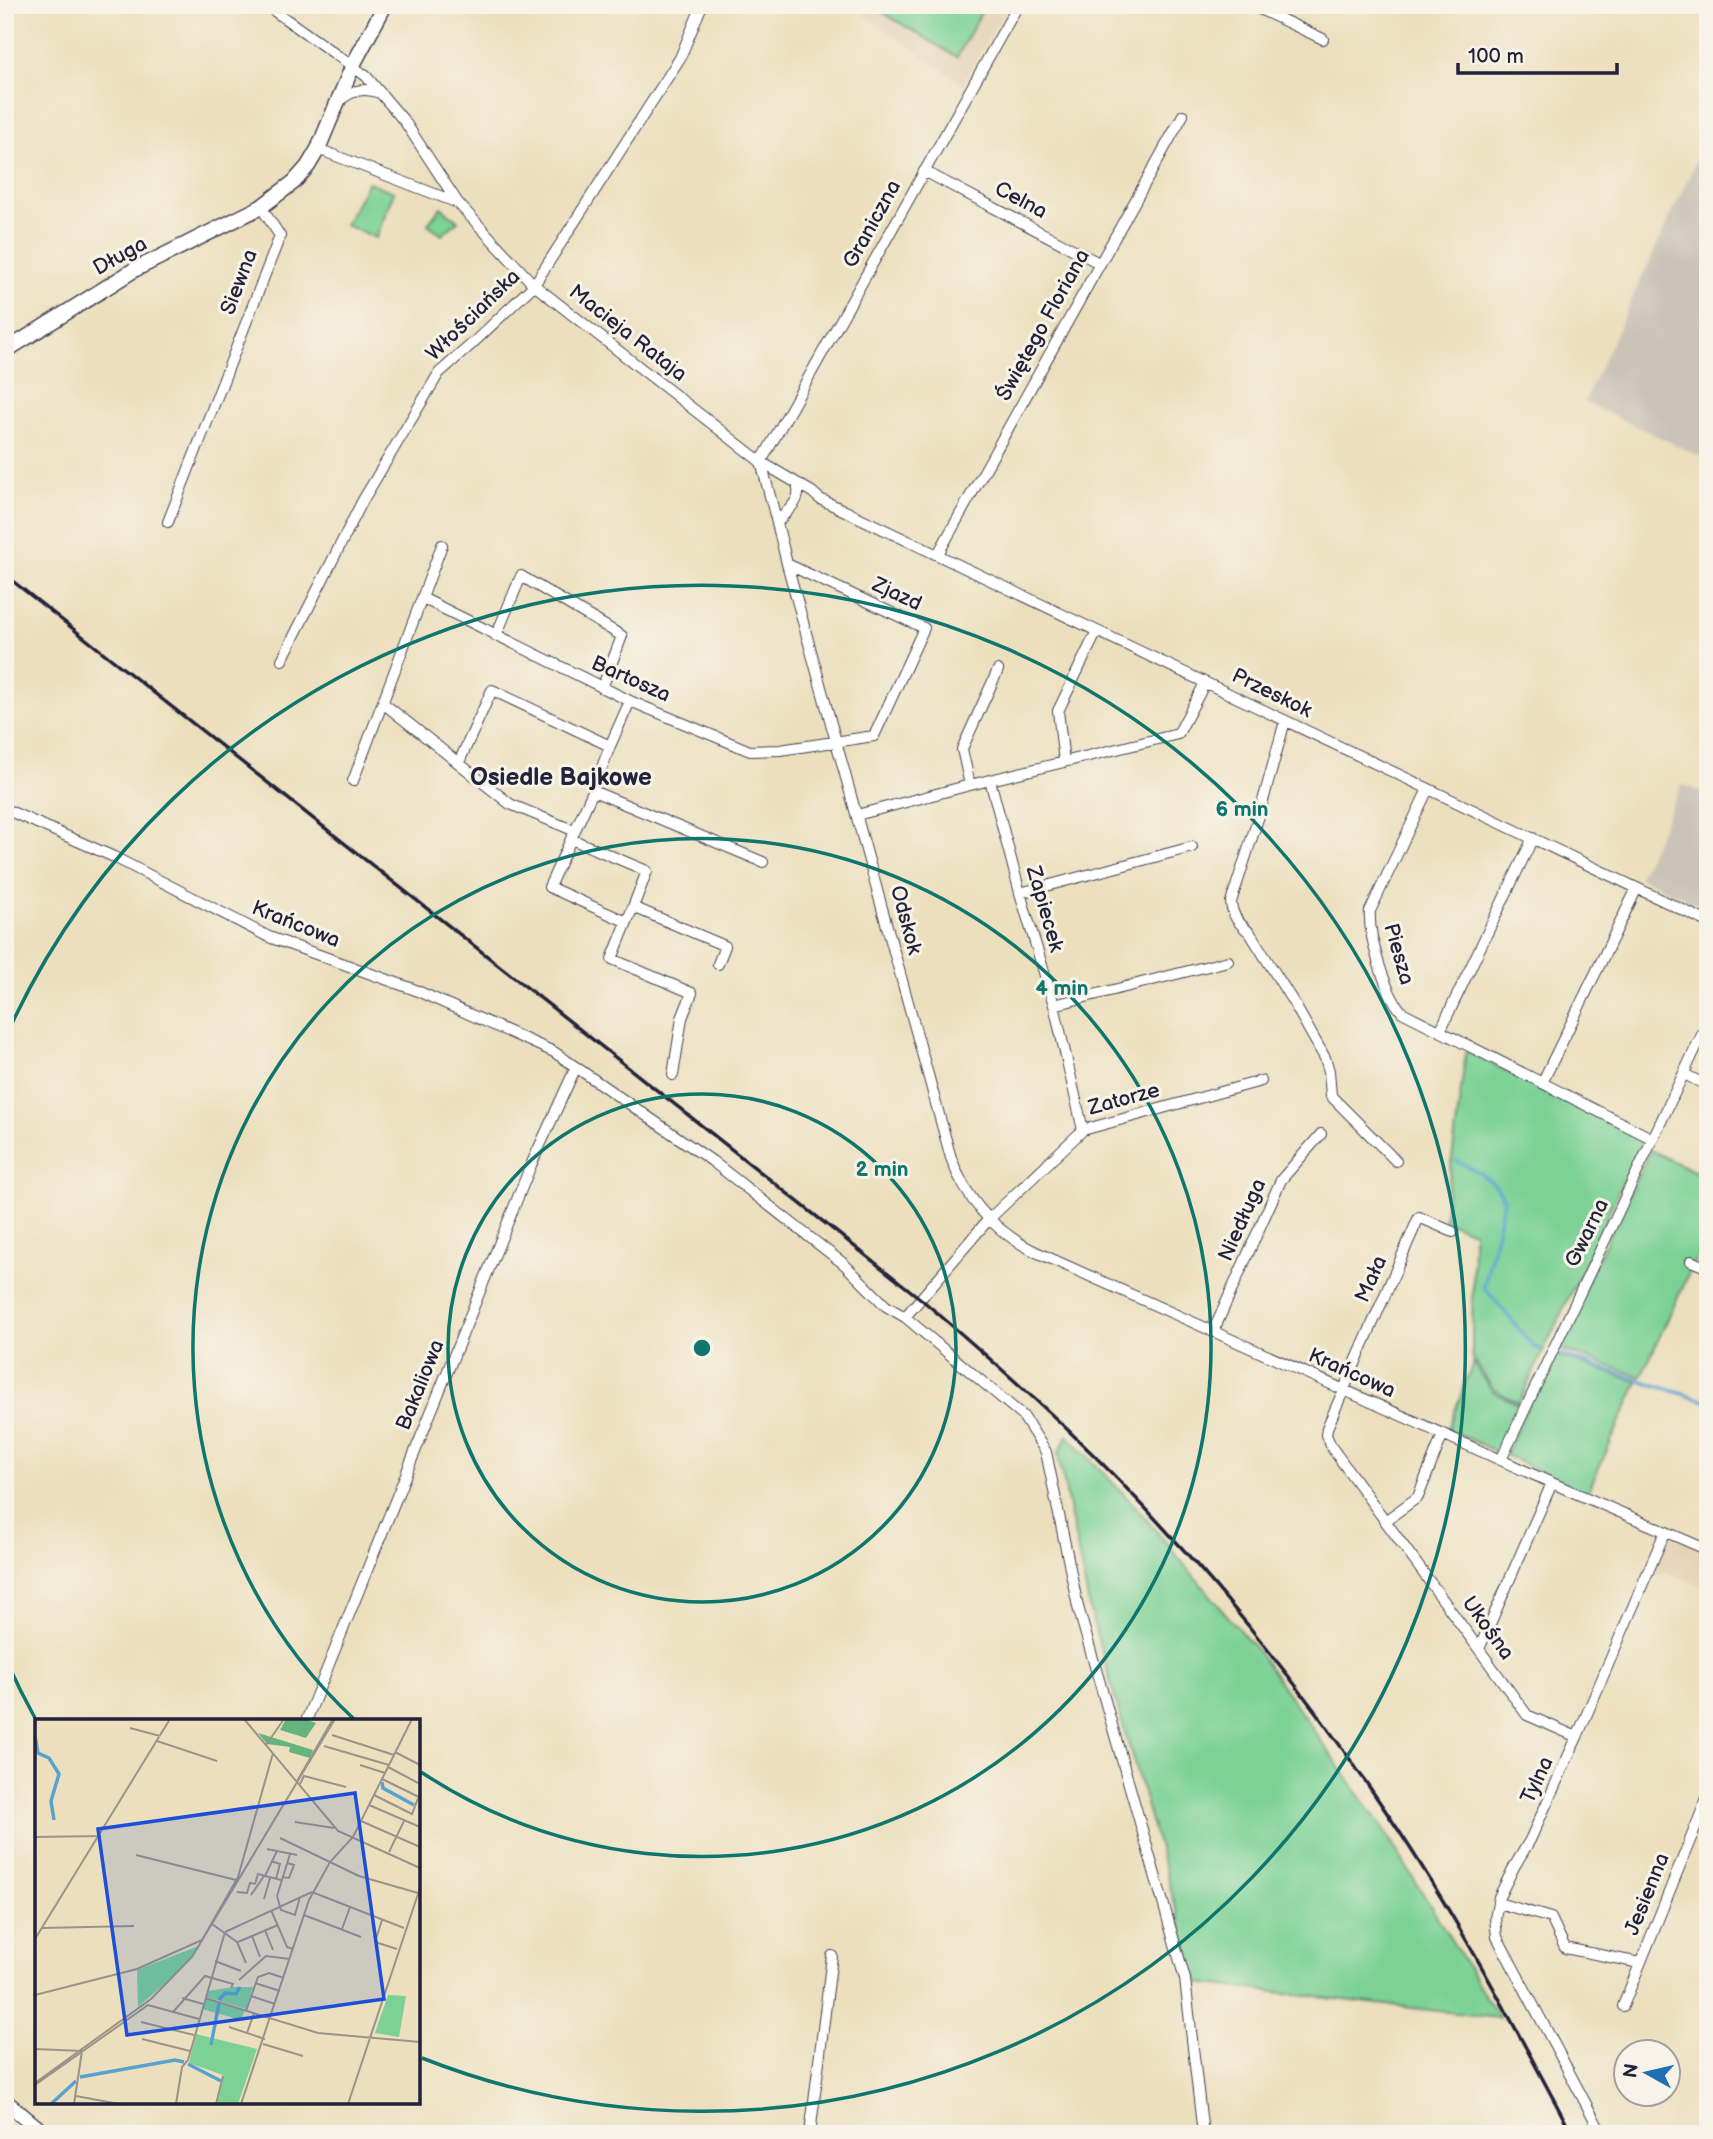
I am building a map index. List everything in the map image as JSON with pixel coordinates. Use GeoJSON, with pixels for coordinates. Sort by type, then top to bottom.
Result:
{"type":"FeatureCollection","features":[{"type":"Feature","properties":{"kind":"street","name":"Macieja Rataja"},"geometry":{"type":"LineString","coordinates":[[266,5],[366,76],[405,122],[458,203],[534,285],[761,462],[786,478]]}},
{"type":"Feature","properties":{"kind":"street"},"geometry":{"type":"LineString","coordinates":[[261,207],[294,182],[318,149],[353,65],[385,5]]}},
{"type":"Feature","properties":{"kind":"street","name":"Włościańska"},"geometry":{"type":"LineString","coordinates":[[282,660],[363,500],[439,373],[534,285],[680,58],[702,5]]}},
{"type":"Feature","properties":{"kind":"street","name":"Graniczna"},"geometry":{"type":"LineString","coordinates":[[761,462],[1018,5]]}},
{"type":"Feature","properties":{"kind":"street"},"geometry":{"type":"LineString","coordinates":[[1251,5],[1322,39]]}},
{"type":"Feature","properties":{"kind":"street"},"geometry":{"type":"LineString","coordinates":[[1700,5],[1708,9]]}},
{"type":"Feature","properties":{"kind":"street"},"geometry":{"type":"LineString","coordinates":[[339,102],[346,94],[359,90],[380,93]]}},
{"type":"Feature","properties":{"kind":"street","name":"Świętego Floriana"},"geometry":{"type":"LineString","coordinates":[[938,554],[1183,114]]}},
{"type":"Feature","properties":{"kind":"street","name":"Macieja Rataja"},"geometry":{"type":"LineString","coordinates":[[318,149],[458,203]]}},
{"type":"Feature","properties":{"kind":"street","name":"Celna"},"geometry":{"type":"LineString","coordinates":[[924,171],[1099,263]]}},
{"type":"Feature","properties":{"kind":"street","name":"Długa"},"geometry":{"type":"LineString","coordinates":[[5,351],[134,270],[261,207]]}},
{"type":"Feature","properties":{"kind":"street","name":"Siewna"},"geometry":{"type":"LineString","coordinates":[[168,522],[279,236],[261,207]]}},
{"type":"Feature","properties":{"kind":"street"},"geometry":{"type":"LineString","coordinates":[[761,462],[769,496],[777,507],[820,499]]}},
{"type":"Feature","properties":{"kind":"street"},"geometry":{"type":"LineString","coordinates":[[769,496],[772,482],[781,478],[797,484],[799,494],[778,522]]}},
{"type":"Feature","properties":{"kind":"street","name":"Przeskok"},"geometry":{"type":"LineString","coordinates":[[797,484],[820,499],[1708,922]]}},
{"type":"Feature","properties":{"kind":"street","name":"Odskok"},"geometry":{"type":"LineString","coordinates":[[769,496],[951,1158],[963,1188],[988,1220]]}},
{"type":"Feature","properties":{"kind":"street"},"geometry":{"type":"LineString","coordinates":[[353,781],[442,545]]}},
{"type":"Feature","properties":{"kind":"street","name":"Zjazd"},"geometry":{"type":"LineString","coordinates":[[787,564],[924,628],[874,736],[836,741]]}},
{"type":"Feature","properties":{"kind":"street"},"geometry":{"type":"LineString","coordinates":[[496,636],[520,576],[622,636],[603,688]]}},
{"type":"Feature","properties":{"kind":"street","name":"Bartosza"},"geometry":{"type":"LineString","coordinates":[[422,598],[630,701],[750,751],[780,750],[836,741]]}},
{"type":"Feature","properties":{"kind":"street"},"geometry":{"type":"LineString","coordinates":[[1064,762],[1059,711],[1097,631]]}},
{"type":"Feature","properties":{"kind":"street"},"geometry":{"type":"LineString","coordinates":[[970,785],[962,749],[998,670]]}},
{"type":"Feature","properties":{"kind":"street"},"geometry":{"type":"LineString","coordinates":[[857,815],[1178,734],[1205,682]]}},
{"type":"Feature","properties":{"kind":"street"},"geometry":{"type":"LineString","coordinates":[[459,762],[492,690],[610,746]]}},
{"type":"Feature","properties":{"kind":"street"},"geometry":{"type":"LineString","coordinates":[[627,922],[549,887],[630,701]]}},
{"type":"Feature","properties":{"kind":"street"},"geometry":{"type":"LineString","coordinates":[[383,703],[510,804],[647,871],[612,959],[692,993],[682,1018],[673,1075]]}},
{"type":"Feature","properties":{"kind":"street"},"geometry":{"type":"LineString","coordinates":[[1285,721],[1231,902],[1231,912],[1250,933],[1317,1042],[1329,1071],[1331,1096],[1396,1161]]}},
{"type":"Feature","properties":{"kind":"street","name":"Zapiecek"},"geometry":{"type":"LineString","coordinates":[[990,780],[1020,894],[1054,1005],[1083,1130]]}},
{"type":"Feature","properties":{"kind":"street","name":"Piesza"},"geometry":{"type":"LineString","coordinates":[[1428,789],[1374,901],[1369,921],[1388,991],[1394,1003],[1402,1012],[1653,1139]]}},
{"type":"Feature","properties":{"kind":"street"},"geometry":{"type":"LineString","coordinates":[[593,791],[763,862]]}},
{"type":"Feature","properties":{"kind":"street","name":"Krańcowa"},"geometry":{"type":"LineString","coordinates":[[5,809],[114,857],[269,937],[413,989],[554,1052],[712,1161],[844,1264],[886,1307],[905,1317],[1023,1416],[1046,1452],[1078,1607],[1185,1979],[1203,2134]]}},
{"type":"Feature","properties":{"kind":"street"},"geometry":{"type":"LineString","coordinates":[[1440,1031],[1533,838]]}},
{"type":"Feature","properties":{"kind":"street"},"geometry":{"type":"LineString","coordinates":[[1020,894],[1192,847]]}},
{"type":"Feature","properties":{"kind":"street"},"geometry":{"type":"LineString","coordinates":[[1542,1083],[1637,888]]}},
{"type":"Feature","properties":{"kind":"street"},"geometry":{"type":"LineString","coordinates":[[634,907],[725,946],[718,964]]}},
{"type":"Feature","properties":{"kind":"street"},"geometry":{"type":"LineString","coordinates":[[1054,1005],[1228,961]]}},
{"type":"Feature","properties":{"kind":"street","name":"Gwarna"},"geometry":{"type":"LineString","coordinates":[[1501,1460],[1708,1022]]}},
{"type":"Feature","properties":{"kind":"street","name":"Bakaliowa"},"geometry":{"type":"LineString","coordinates":[[307,1719],[521,1189],[576,1067]]}},
{"type":"Feature","properties":{"kind":"street"},"geometry":{"type":"LineString","coordinates":[[1684,1073],[1708,1086]]}},
{"type":"Feature","properties":{"kind":"street","name":"Zatorze"},"geometry":{"type":"LineString","coordinates":[[988,1220],[1083,1130],[1261,1081]]}},
{"type":"Feature","properties":{"kind":"street","name":"Niedługa"},"geometry":{"type":"LineString","coordinates":[[1213,1332],[1280,1180],[1321,1134]]}},
{"type":"Feature","properties":{"kind":"street","name":"Mała"},"geometry":{"type":"LineString","coordinates":[[1343,1390],[1419,1217],[1453,1231]]}},
{"type":"Feature","properties":{"kind":"street"},"geometry":{"type":"LineString","coordinates":[[905,1317],[988,1220]]}},
{"type":"Feature","properties":{"kind":"street","name":"Krańcowa"},"geometry":{"type":"LineString","coordinates":[[988,1220],[1018,1243],[1036,1252],[1708,1550]]}},
{"type":"Feature","properties":{"kind":"street"},"geometry":{"type":"LineString","coordinates":[[1691,1261],[1708,1268]]}},
{"type":"Feature","properties":{"kind":"street","name":"Ukośna"},"geometry":{"type":"LineString","coordinates":[[1343,1390],[1327,1428],[1328,1442],[1527,1715],[1577,1737]]}},
{"type":"Feature","properties":{"kind":"street"},"geometry":{"type":"LineString","coordinates":[[1385,1521],[1418,1497],[1443,1434]]}},
{"type":"Feature","properties":{"kind":"street"},"geometry":{"type":"LineString","coordinates":[[1479,1649],[1552,1483]]}},
{"type":"Feature","properties":{"kind":"street","name":"Tylna"},"geometry":{"type":"LineString","coordinates":[[1602,2134],[1497,1937],[1495,1918],[1497,1903],[1530,1840],[1577,1737],[1665,1532]]}},
{"type":"Feature","properties":{"kind":"street","name":"Jesienna"},"geometry":{"type":"LineString","coordinates":[[1623,2006],[1708,1796]]}},
{"type":"Feature","properties":{"kind":"street"},"geometry":{"type":"LineString","coordinates":[[1497,1903],[1551,1918],[1565,1948],[1640,1963]]}},
{"type":"Feature","properties":{"kind":"street"},"geometry":{"type":"LineString","coordinates":[[810,2134],[832,1956]]}},
{"type":"Feature","properties":{"kind":"street"},"geometry":{"type":"LineString","coordinates":[[5,2101],[46,2134]]}},
{"type":"Feature","properties":{"kind":"shaded area"},"geometry":{"type":"Polygon","coordinates":[[[858,5],[1008,5],[962,84],[856,9],[858,5]]]}},
{"type":"Feature","properties":{"kind":"shaded area"},"geometry":{"type":"Polygon","coordinates":[[[1708,136],[1708,460],[1584,402],[1708,136]]]}},
{"type":"Feature","properties":{"kind":"shaded area"},"geometry":{"type":"Polygon","coordinates":[[[1682,784],[1708,796],[1708,909],[1639,877],[1682,784]]]}},
{"type":"Feature","properties":{"kind":"shaded area"},"geometry":{"type":"Polygon","coordinates":[[[1666,1533],[1708,1551],[1708,1589],[1666,1572],[1663,1576],[1650,1570],[1666,1533]]]}},
{"type":"Feature","properties":{"kind":"green space"},"geometry":{"type":"Polygon","coordinates":[[[877,5],[985,5],[957,57],[875,8],[877,5]]]}},
{"type":"Feature","properties":{"kind":"green space"},"geometry":{"type":"Polygon","coordinates":[[[368,182],[394,192],[376,238],[345,225],[368,182]]]}},
{"type":"Feature","properties":{"kind":"green space"},"geometry":{"type":"Polygon","coordinates":[[[441,207],[458,221],[442,235],[428,224],[441,207]]]}},
{"type":"Feature","properties":{"kind":"green space"},"geometry":{"type":"Polygon","coordinates":[[[1466,1051],[1643,1139],[1519,1403],[1493,1389],[1472,1357],[1473,1232],[1444,1220],[1466,1051]]]}},
{"type":"Feature","properties":{"kind":"green space"},"geometry":{"type":"Polygon","coordinates":[[[1650,1150],[1708,1178],[1708,1232],[1641,1377],[1556,1348],[1650,1150]]]}},
{"type":"Feature","properties":{"kind":"green space"},"geometry":{"type":"Polygon","coordinates":[[[1552,1354],[1638,1382],[1587,1494],[1505,1455],[1552,1354]]]}},
{"type":"Feature","properties":{"kind":"green space"},"geometry":{"type":"Polygon","coordinates":[[[1473,1363],[1493,1392],[1518,1404],[1496,1452],[1448,1429],[1473,1363]]]}},
{"type":"Feature","properties":{"kind":"green space"},"geometry":{"type":"Polygon","coordinates":[[[1068,1436],[1136,1507],[1258,1652],[1382,1827],[1499,2018],[1198,1983],[1091,1615],[1058,1454],[1068,1436]]]}},
{"type":"Feature","properties":{"kind":"waterway"},"geometry":{"type":"LineString","coordinates":[[1457,1161],[1490,1181],[1504,1199],[1484,1287],[1534,1347],[1541,1349]]}},
{"type":"Feature","properties":{"kind":"waterway"},"geometry":{"type":"LineString","coordinates":[[1558,1354],[1708,1402]]}},
{"type":"Feature","properties":{"kind":"railway"},"geometry":{"type":"LineString","coordinates":[[5,575],[921,1299],[1069,1431],[1198,1566],[1278,1662],[1352,1762],[1413,1852],[1461,1931],[1572,2134]]}},
{"type":"Feature","properties":{"kind":"district","name":"Osiedle Bajkowe"},"geometry":{"type":"Point","coordinates":[561,777]}}]}
